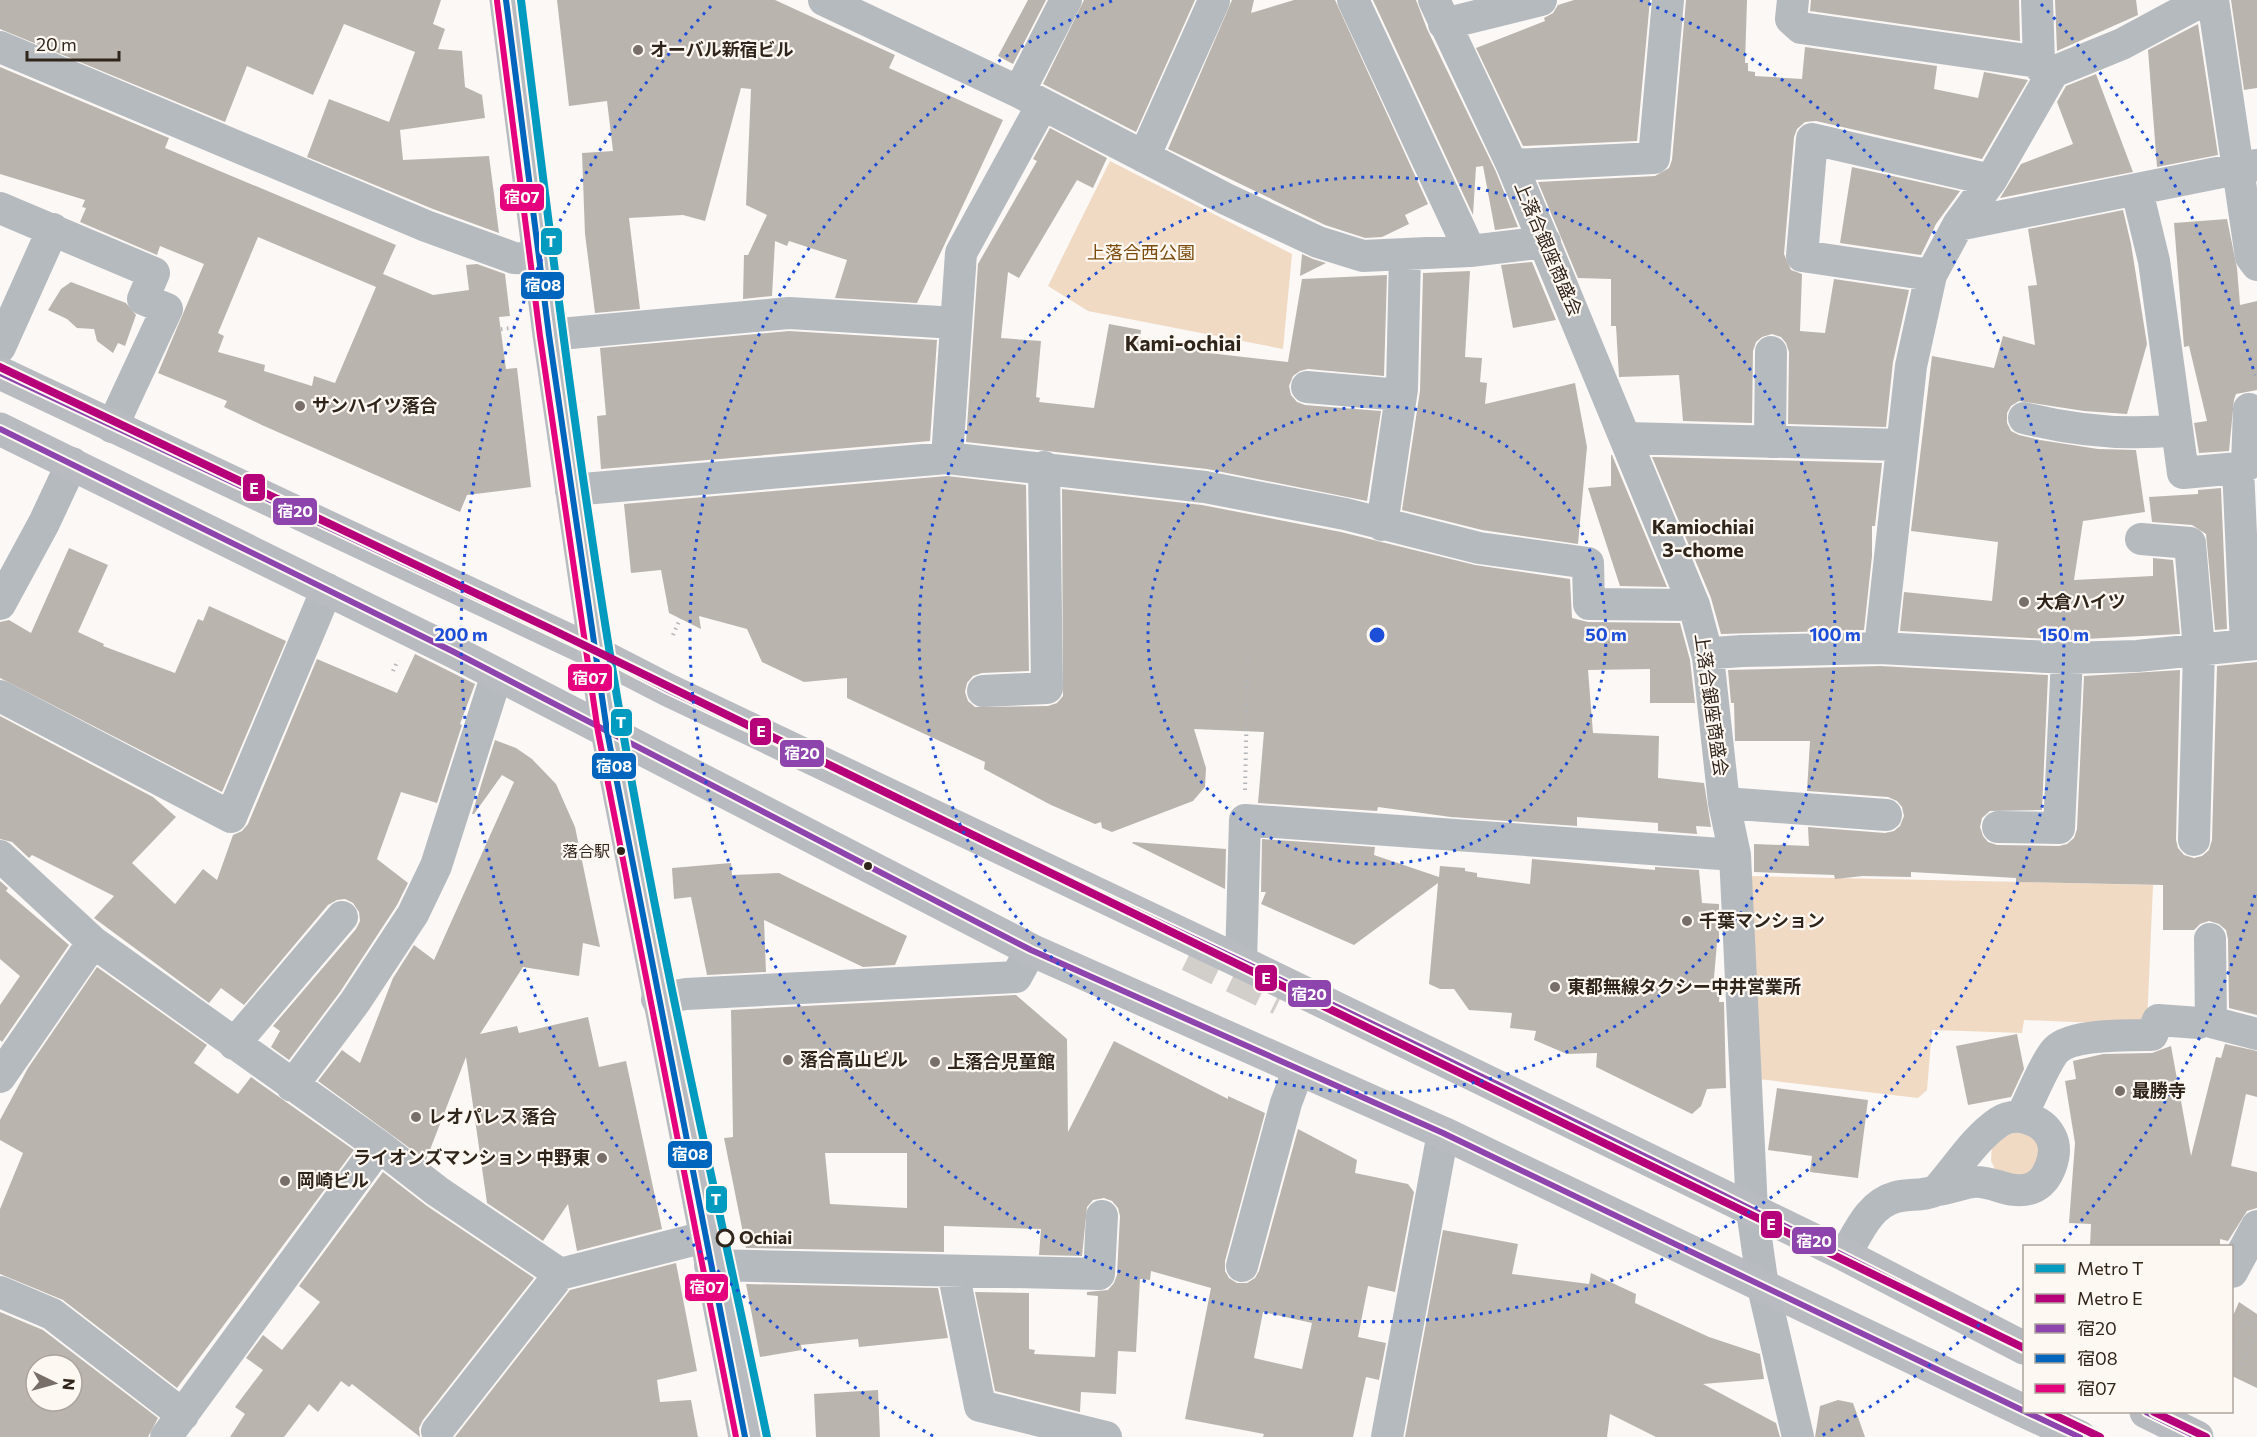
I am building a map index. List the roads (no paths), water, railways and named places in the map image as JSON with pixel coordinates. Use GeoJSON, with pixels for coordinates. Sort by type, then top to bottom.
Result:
{"type":"FeatureCollection","features":[{"type":"Feature","properties":{"kind":"main road"},"geometry":{"type":"LineString","coordinates":[[506,0],[540,259],[535,331],[571,490],[607,730],[657,999],[744,1437]]}},
{"type":"Feature","properties":{"kind":"main road"},"geometry":{"type":"LineString","coordinates":[[0,373],[596,653],[668,690],[1241,962],[1845,1255],[2023,1347]]}},
{"type":"Feature","properties":{"kind":"main road"},"geometry":{"type":"LineString","coordinates":[[0,429],[497,674],[1031,950],[1298,1071],[1443,1133],[2023,1410]]}},
{"type":"Feature","properties":{"kind":"main road"},"geometry":{"type":"LineString","coordinates":[[2029,1413],[2080,1437]]}},
{"type":"Feature","properties":{"kind":"main road"},"geometry":{"type":"LineString","coordinates":[[2152,1419],[2197,1437]]}},
{"type":"Feature","properties":{"kind":"street"},"geometry":{"type":"LineString","coordinates":[[825,0],[873,10],[1030,99],[1144,158],[1318,242],[1363,256],[1470,251],[1545,242]]}},
{"type":"Feature","properties":{"kind":"street"},"geometry":{"type":"LineString","coordinates":[[947,458],[961,253],[1030,99],[1066,0]]}},
{"type":"Feature","properties":{"kind":"street"},"geometry":{"type":"LineString","coordinates":[[1353,0],[1470,251]]}},
{"type":"Feature","properties":{"kind":"street"},"geometry":{"type":"LineString","coordinates":[[1439,12],[1541,0]]}},
{"type":"Feature","properties":{"kind":"street"},"geometry":{"type":"LineString","coordinates":[[1512,165],[1654,158],[1668,0]]}},
{"type":"Feature","properties":{"kind":"street"},"geometry":{"type":"LineString","coordinates":[[1793,0],[1791,19],[1801,28],[2053,72],[2177,17],[2204,0]]}},
{"type":"Feature","properties":{"kind":"street"},"geometry":{"type":"LineString","coordinates":[[1880,648],[1911,366],[1931,275],[1958,225],[1990,180],[2045,69],[2037,0]]}},
{"type":"Feature","properties":{"kind":"street"},"geometry":{"type":"LineString","coordinates":[[2213,0],[2248,168],[2251,257],[2257,265]]}},
{"type":"Feature","properties":{"kind":"street"},"geometry":{"type":"LineString","coordinates":[[1144,158],[1214,1]]}},
{"type":"Feature","properties":{"kind":"street","name":"上落合銀座商盛会"},"geometry":{"type":"LineString","coordinates":[[1439,12],[1512,165],[1627,438],[1694,605],[1708,657],[1724,803],[1735,855],[1752,1210],[1763,1287],[1798,1437]]}},
{"type":"Feature","properties":{"kind":"street"},"geometry":{"type":"LineString","coordinates":[[0,47],[426,226],[514,258],[540,259]]}},
{"type":"Feature","properties":{"kind":"street"},"geometry":{"type":"LineString","coordinates":[[1931,275],[1802,256],[1812,139],[1990,180]]}},
{"type":"Feature","properties":{"kind":"street"},"geometry":{"type":"LineString","coordinates":[[1958,225],[2248,168]]}},
{"type":"Feature","properties":{"kind":"street"},"geometry":{"type":"LineString","coordinates":[[2137,191],[2154,261],[2183,473],[2238,468],[2247,465],[2249,409]]}},
{"type":"Feature","properties":{"kind":"street"},"geometry":{"type":"LineString","coordinates":[[0,208],[154,273],[143,300],[167,309],[112,427]]}},
{"type":"Feature","properties":{"kind":"street"},"geometry":{"type":"LineString","coordinates":[[0,347],[53,229]]}},
{"type":"Feature","properties":{"kind":"street"},"geometry":{"type":"LineString","coordinates":[[1382,525],[1401,395],[1405,254]]}},
{"type":"Feature","properties":{"kind":"street"},"geometry":{"type":"LineString","coordinates":[[535,331],[789,313],[956,323]]}},
{"type":"Feature","properties":{"kind":"street"},"geometry":{"type":"LineString","coordinates":[[1770,442],[1771,352]]}},
{"type":"Feature","properties":{"kind":"street"},"geometry":{"type":"LineString","coordinates":[[1307,387],[1401,395]]}},
{"type":"Feature","properties":{"kind":"street"},"geometry":{"type":"LineString","coordinates":[[2024,418],[2071,429],[2110,433],[2146,434],[2177,430]]}},
{"type":"Feature","properties":{"kind":"street"},"geometry":{"type":"LineString","coordinates":[[1627,438],[1902,446]]}},
{"type":"Feature","properties":{"kind":"street"},"geometry":{"type":"LineString","coordinates":[[571,490],[947,458],[1044,467],[1205,487],[1345,514],[1479,548],[1588,563],[1589,604],[1694,605]]}},
{"type":"Feature","properties":{"kind":"street"},"geometry":{"type":"LineString","coordinates":[[0,603],[44,523],[72,463]]}},
{"type":"Feature","properties":{"kind":"street"},"geometry":{"type":"LineString","coordinates":[[983,691],[1047,688],[1044,467]]}},
{"type":"Feature","properties":{"kind":"street"},"geometry":{"type":"LineString","coordinates":[[1708,657],[1714,653],[1742,651],[1880,648],[2067,658],[2136,656],[2251,644],[2238,468]]}},
{"type":"Feature","properties":{"kind":"street"},"geometry":{"type":"LineString","coordinates":[[2141,539],[2190,543],[2199,650],[2194,840]]}},
{"type":"Feature","properties":{"kind":"street"},"geometry":{"type":"LineString","coordinates":[[0,696],[231,817],[327,589]]}},
{"type":"Feature","properties":{"kind":"street"},"geometry":{"type":"LineString","coordinates":[[1998,827],[2059,828],[2067,658]]}},
{"type":"Feature","properties":{"kind":"street"},"geometry":{"type":"LineString","coordinates":[[292,1086],[414,914],[435,866],[497,674]]}},
{"type":"Feature","properties":{"kind":"street"},"geometry":{"type":"LineString","coordinates":[[1724,803],[1886,815]]}},
{"type":"Feature","properties":{"kind":"street"},"geometry":{"type":"LineString","coordinates":[[1241,962],[1245,820],[1735,855]]}},
{"type":"Feature","properties":{"kind":"street"},"geometry":{"type":"LineString","coordinates":[[0,856],[93,942],[379,1146],[437,1191],[560,1274],[708,1251],[953,1271],[1099,1274],[1102,1216]]}},
{"type":"Feature","properties":{"kind":"street"},"geometry":{"type":"LineString","coordinates":[[234,1044],[342,917]]}},
{"type":"Feature","properties":{"kind":"street"},"geometry":{"type":"LineString","coordinates":[[2210,939],[2211,1022],[2257,1034]]}},
{"type":"Feature","properties":{"kind":"street"},"geometry":{"type":"LineString","coordinates":[[2,1070],[93,942]]}},
{"type":"Feature","properties":{"kind":"street"},"geometry":{"type":"LineString","coordinates":[[657,999],[686,994],[1016,977],[1031,950]]}},
{"type":"Feature","properties":{"kind":"street"},"geometry":{"type":"LineString","coordinates":[[2021,1117],[2056,1051],[2067,1043],[2115,1035],[2152,1035],[2158,1020],[2199,1023],[2211,1017]]}},
{"type":"Feature","properties":{"kind":"street"},"geometry":{"type":"LineString","coordinates":[[1242,1266],[1286,1103],[1298,1071]]}},
{"type":"Feature","properties":{"kind":"street"},"geometry":{"type":"LineString","coordinates":[[1845,1255],[1870,1212],[1895,1197],[1926,1196],[1937,1190],[1973,1182],[2010,1191],[2032,1188],[2046,1177],[2053,1159],[2052,1137],[2038,1122],[2021,1117],[2002,1120],[1990,1130],[1937,1190]]}},
{"type":"Feature","properties":{"kind":"street"},"geometry":{"type":"LineString","coordinates":[[1387,1437],[1443,1133]]}},
{"type":"Feature","properties":{"kind":"street"},"geometry":{"type":"LineString","coordinates":[[0,1292],[52,1314],[175,1426],[379,1146]]}},
{"type":"Feature","properties":{"kind":"street"},"geometry":{"type":"LineString","coordinates":[[2243,1264],[2257,1226]]}},
{"type":"Feature","properties":{"kind":"street"},"geometry":{"type":"LineString","coordinates":[[953,1271],[980,1406],[1024,1427],[1106,1437]]}},
{"type":"Feature","properties":{"kind":"street"},"geometry":{"type":"LineString","coordinates":[[437,1431],[560,1274]]}},
{"type":"Feature","properties":{"kind":"tunnel"},"geometry":{"type":"LineString","coordinates":[[1189,955],[1280,999]]}},
{"type":"Feature","properties":{"kind":"metro line","name":"T"},"geometry":{"type":"LineString","coordinates":[[521,0],[582,473],[627,755],[676,1012],[767,1437]]}},
{"type":"Feature","properties":{"kind":"metro line","name":"E"},"geometry":{"type":"LineString","coordinates":[[0,367],[555,631],[2023,1348]]}},
{"type":"Feature","properties":{"kind":"metro line","name":"E"},"geometry":{"type":"LineString","coordinates":[[2050,1413],[2100,1437]]}},
{"type":"Feature","properties":{"kind":"metro line","name":"E"},"geometry":{"type":"LineString","coordinates":[[2156,1413],[2206,1437]]}},
{"type":"Feature","properties":{"kind":"place","name":"オーバル新宿ビル"},"geometry":{"type":"Point","coordinates":[638,50]}},
{"type":"Feature","properties":{"kind":"place","name":"サンハイツ落合"},"geometry":{"type":"Point","coordinates":[300,406]}},
{"type":"Feature","properties":{"kind":"place","name":"大倉ハイツ"},"geometry":{"type":"Point","coordinates":[2024,602]}},
{"type":"Feature","properties":{"kind":"place","name":"落合駅"},"geometry":{"type":"Point","coordinates":[621,851]}},
{"type":"Feature","properties":{"kind":"place","name":"千葉マンション"},"geometry":{"type":"Point","coordinates":[1687,921]}},
{"type":"Feature","properties":{"kind":"place","name":"東都無線タクシー中井営業所"},"geometry":{"type":"Point","coordinates":[1555,987]}},
{"type":"Feature","properties":{"kind":"place","name":"落合高山ビル"},"geometry":{"type":"Point","coordinates":[788,1060]}},
{"type":"Feature","properties":{"kind":"place","name":"上落合児童館"},"geometry":{"type":"Point","coordinates":[935,1062]}},
{"type":"Feature","properties":{"kind":"place","name":"最勝寺"},"geometry":{"type":"Point","coordinates":[2120,1091]}},
{"type":"Feature","properties":{"kind":"place","name":"レオパレス 落合"},"geometry":{"type":"Point","coordinates":[416,1117]}},
{"type":"Feature","properties":{"kind":"place","name":"ライオンズマンション 中野東"},"geometry":{"type":"Point","coordinates":[602,1158]}},
{"type":"Feature","properties":{"kind":"place","name":"岡崎ビル"},"geometry":{"type":"Point","coordinates":[285,1181]}},
{"type":"Feature","properties":{"kind":"place","name":"Ochiai"},"geometry":{"type":"Point","coordinates":[725,1238]}},
{"type":"Feature","properties":{"kind":"district","name":"Kami-ochiai"},"geometry":{"type":"Point","coordinates":[1183,344]}},
{"type":"Feature","properties":{"kind":"district","name":"Kamiochiai 3-chome"},"geometry":{"type":"Point","coordinates":[1703,538]}},
{"type":"Feature","properties":{"kind":"park label","name":"上落合西公園"},"geometry":{"type":"Point","coordinates":[1141,253]}}]}
